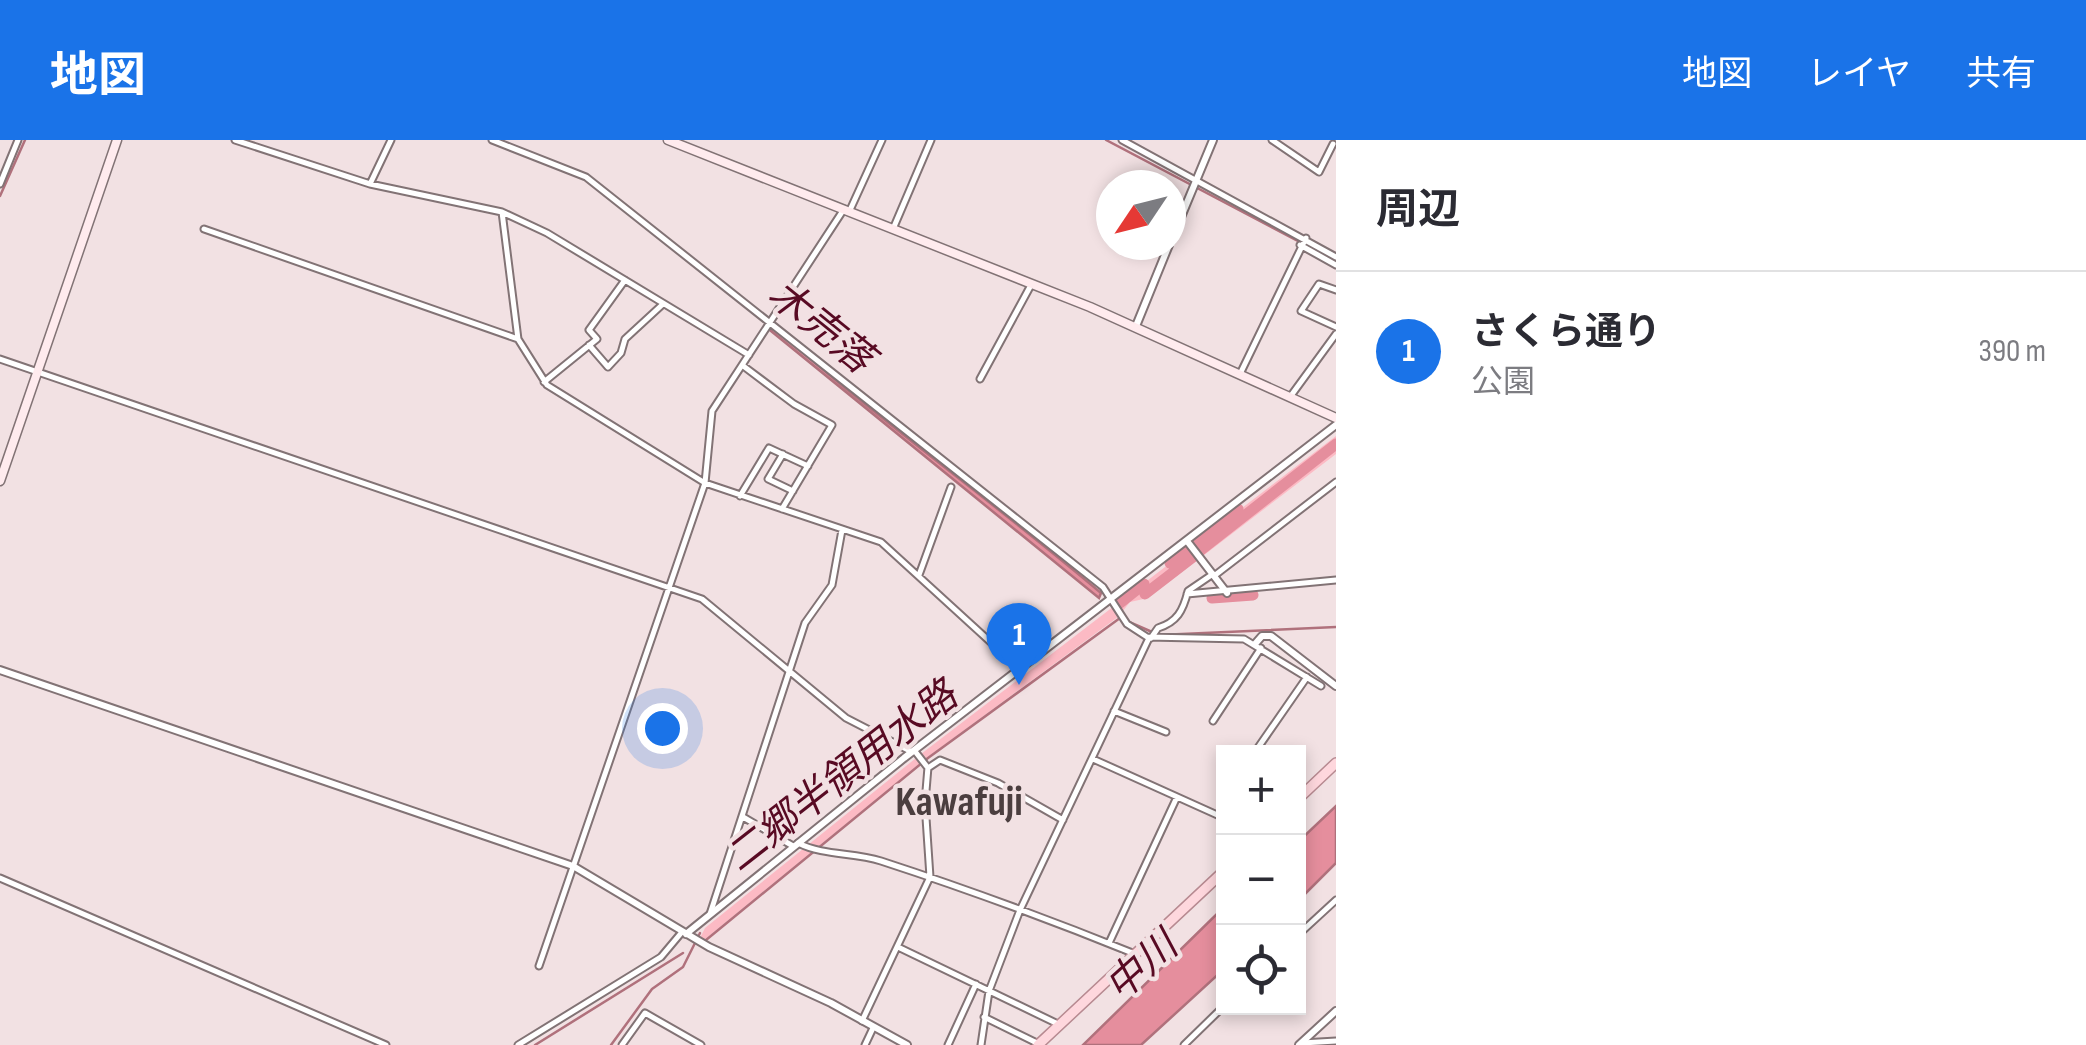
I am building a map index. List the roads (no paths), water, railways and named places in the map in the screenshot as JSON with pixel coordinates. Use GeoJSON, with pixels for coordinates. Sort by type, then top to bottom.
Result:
{"type":"FeatureCollection","features":[{"type":"Feature","properties":{"kind":"main road"},"geometry":{"type":"LineString","coordinates":[[0,481],[117,140]]}},
{"type":"Feature","properties":{"kind":"main road"},"geometry":{"type":"LineString","coordinates":[[668,140],[1136,326],[1336,422]]}},
{"type":"Feature","properties":{"kind":"main road"},"geometry":{"type":"LineString","coordinates":[[1306,791],[1336,762]]}},
{"type":"Feature","properties":{"kind":"main road"},"geometry":{"type":"LineString","coordinates":[[1038,1044],[1216,878]]}},
{"type":"Feature","properties":{"kind":"street"},"geometry":{"type":"LineString","coordinates":[[0,184],[18,140]]}},
{"type":"Feature","properties":{"kind":"street"},"geometry":{"type":"LineString","coordinates":[[236,140],[370,184],[502,212],[750,355]]}},
{"type":"Feature","properties":{"kind":"street"},"geometry":{"type":"LineString","coordinates":[[370,184],[391,140]]}},
{"type":"Feature","properties":{"kind":"street"},"geometry":{"type":"LineString","coordinates":[[492,140],[586,176],[772,321],[837,380],[1117,605],[1125,621],[1150,638],[1230,637],[1258,646],[1321,686]]}},
{"type":"Feature","properties":{"kind":"street"},"geometry":{"type":"LineString","coordinates":[[539,966],[705,483],[712,411],[847,210],[882,140]]}},
{"type":"Feature","properties":{"kind":"street"},"geometry":{"type":"LineString","coordinates":[[892,229],[931,140]]}},
{"type":"Feature","properties":{"kind":"street"},"geometry":{"type":"LineString","coordinates":[[1122,140],[1336,257]]}},
{"type":"Feature","properties":{"kind":"street"},"geometry":{"type":"LineString","coordinates":[[1186,204],[1212,140]]}},
{"type":"Feature","properties":{"kind":"street"},"geometry":{"type":"LineString","coordinates":[[1272,140],[1319,172],[1334,143]]}},
{"type":"Feature","properties":{"kind":"street"},"geometry":{"type":"LineString","coordinates":[[502,212],[518,339],[544,382],[705,483],[881,542],[1020,670]]}},
{"type":"Feature","properties":{"kind":"street"},"geometry":{"type":"LineString","coordinates":[[204,229],[518,339]]}},
{"type":"Feature","properties":{"kind":"street"},"geometry":{"type":"LineString","coordinates":[[1240,374],[1306,238]]}},
{"type":"Feature","properties":{"kind":"street"},"geometry":{"type":"LineString","coordinates":[[1300,245],[1336,265]]}},
{"type":"Feature","properties":{"kind":"street"},"geometry":{"type":"LineString","coordinates":[[1136,326],[1163,260]]}},
{"type":"Feature","properties":{"kind":"street"},"geometry":{"type":"LineString","coordinates":[[544,382],[596,339],[589,330],[625,280]]}},
{"type":"Feature","properties":{"kind":"street"},"geometry":{"type":"LineString","coordinates":[[980,379],[1032,284]]}},
{"type":"Feature","properties":{"kind":"street"},"geometry":{"type":"LineString","coordinates":[[1290,397],[1336,331],[1301,311],[1319,284],[1336,290]]}},
{"type":"Feature","properties":{"kind":"street"},"geometry":{"type":"LineString","coordinates":[[589,345],[608,367],[625,339],[663,304]]}},
{"type":"Feature","properties":{"kind":"street"},"geometry":{"type":"LineString","coordinates":[[0,359],[708,602],[846,718],[916,754],[928,767],[925,803],[930,877],[862,1021]]}},
{"type":"Feature","properties":{"kind":"street"},"geometry":{"type":"LineString","coordinates":[[742,365],[794,404],[832,425],[782,510]]}},
{"type":"Feature","properties":{"kind":"street"},"geometry":{"type":"LineString","coordinates":[[518,1045],[661,957],[1020,670],[1117,605],[1336,422]]}},
{"type":"Feature","properties":{"kind":"street"},"geometry":{"type":"LineString","coordinates":[[740,496],[769,448],[808,466]]}},
{"type":"Feature","properties":{"kind":"street"},"geometry":{"type":"LineString","coordinates":[[783,454],[768,479],[794,491]]}},
{"type":"Feature","properties":{"kind":"street"},"geometry":{"type":"LineString","coordinates":[[990,1045],[981,1043],[989,991],[1020,910],[1150,638],[1158,628],[1170,625],[1185,607],[1187,594],[1336,482]]}},
{"type":"Feature","properties":{"kind":"street"},"geometry":{"type":"LineString","coordinates":[[919,575],[952,487]]}},
{"type":"Feature","properties":{"kind":"street"},"geometry":{"type":"LineString","coordinates":[[710,914],[792,673],[805,623],[832,585],[842,530]]}},
{"type":"Feature","properties":{"kind":"street"},"geometry":{"type":"LineString","coordinates":[[1190,544],[1226,592]]}},
{"type":"Feature","properties":{"kind":"street"},"geometry":{"type":"LineString","coordinates":[[1187,594],[1335,579]]}},
{"type":"Feature","properties":{"kind":"street"},"geometry":{"type":"LineString","coordinates":[[1213,721],[1262,636],[1271,636],[1336,686]]}},
{"type":"Feature","properties":{"kind":"street"},"geometry":{"type":"LineString","coordinates":[[0,670],[573,866],[705,944],[906,1045]]}},
{"type":"Feature","properties":{"kind":"street"},"geometry":{"type":"LineString","coordinates":[[1261,745],[1308,676]]}},
{"type":"Feature","properties":{"kind":"street"},"geometry":{"type":"LineString","coordinates":[[1114,711],[1166,732]]}},
{"type":"Feature","properties":{"kind":"street"},"geometry":{"type":"LineString","coordinates":[[1093,759],[1216,814]]}},
{"type":"Feature","properties":{"kind":"street"},"geometry":{"type":"LineString","coordinates":[[928,767],[940,760],[998,782],[1063,820]]}},
{"type":"Feature","properties":{"kind":"street"},"geometry":{"type":"LineString","coordinates":[[1109,943],[1178,797]]}},
{"type":"Feature","properties":{"kind":"street"},"geometry":{"type":"LineString","coordinates":[[743,817],[802,846],[820,852],[864,856],[930,877],[1135,954]]}},
{"type":"Feature","properties":{"kind":"street"},"geometry":{"type":"LineString","coordinates":[[0,878],[386,1045]]}},
{"type":"Feature","properties":{"kind":"street"},"geometry":{"type":"LineString","coordinates":[[1306,928],[1336,900]]}},
{"type":"Feature","properties":{"kind":"street"},"geometry":{"type":"LineString","coordinates":[[899,948],[1060,1025]]}},
{"type":"Feature","properties":{"kind":"street"},"geometry":{"type":"LineString","coordinates":[[948,1045],[976,984]]}},
{"type":"Feature","properties":{"kind":"street"},"geometry":{"type":"LineString","coordinates":[[1301,1044],[1336,1011]]}},
{"type":"Feature","properties":{"kind":"street"},"geometry":{"type":"LineString","coordinates":[[622,1045],[645,1012],[700,1045]]}},
{"type":"Feature","properties":{"kind":"street"},"geometry":{"type":"LineString","coordinates":[[1184,1045],[1216,1014]]}},
{"type":"Feature","properties":{"kind":"street"},"geometry":{"type":"LineString","coordinates":[[984,1017],[1038,1044]]}},
{"type":"Feature","properties":{"kind":"street"},"geometry":{"type":"LineString","coordinates":[[865,1045],[873,1028]]}},
{"type":"Feature","properties":{"kind":"street"},"geometry":{"type":"LineString","coordinates":[[1301,1044],[1336,1040]]}},
{"type":"Feature","properties":{"kind":"waterway"},"geometry":{"type":"LineString","coordinates":[[0,196],[25,140]]}},
{"type":"Feature","properties":{"kind":"waterway"},"geometry":{"type":"LineString","coordinates":[[1106,140],[1336,261]]}},
{"type":"Feature","properties":{"kind":"waterway"},"geometry":{"type":"LineString","coordinates":[[1201,550],[1336,444]]}},
{"type":"Feature","properties":{"kind":"waterway","name":"二郷半領用水路"},"geometry":{"type":"LineString","coordinates":[[1170,563],[1238,509]]}},
{"type":"Feature","properties":{"kind":"waterway"},"geometry":{"type":"LineString","coordinates":[[1145,594],[1193,557]]}},
{"type":"Feature","properties":{"kind":"waterway","name":"二郷半領用水路"},"geometry":{"type":"LineString","coordinates":[[1120,603],[1144,584]]}},
{"type":"Feature","properties":{"kind":"waterway","name":"木売落"},"geometry":{"type":"LineString","coordinates":[[1212,598],[1253,595]]}},
{"type":"Feature","properties":{"kind":"waterway"},"geometry":{"type":"LineString","coordinates":[[706,940],[928,758],[1120,618],[1159,635],[1336,627]]}},
{"type":"Feature","properties":{"kind":"waterway"},"geometry":{"type":"LineString","coordinates":[[611,1045],[652,989],[683,967],[700,933]]}},
{"type":"Feature","properties":{"kind":"waterway"},"geometry":{"type":"LineString","coordinates":[[535,1045],[683,953]]}},
{"type":"Feature","properties":{"kind":"place","name":"さくら通り"},"geometry":{"type":"Point","coordinates":[1019,685]}},
{"type":"Feature","properties":{"kind":"district","name":"Kawafuji"},"geometry":{"type":"Point","coordinates":[959,802]}},
{"type":"Feature","properties":{"kind":"water label","name":"中川"},"geometry":{"type":"Point","coordinates":[1142,967]}}]}
